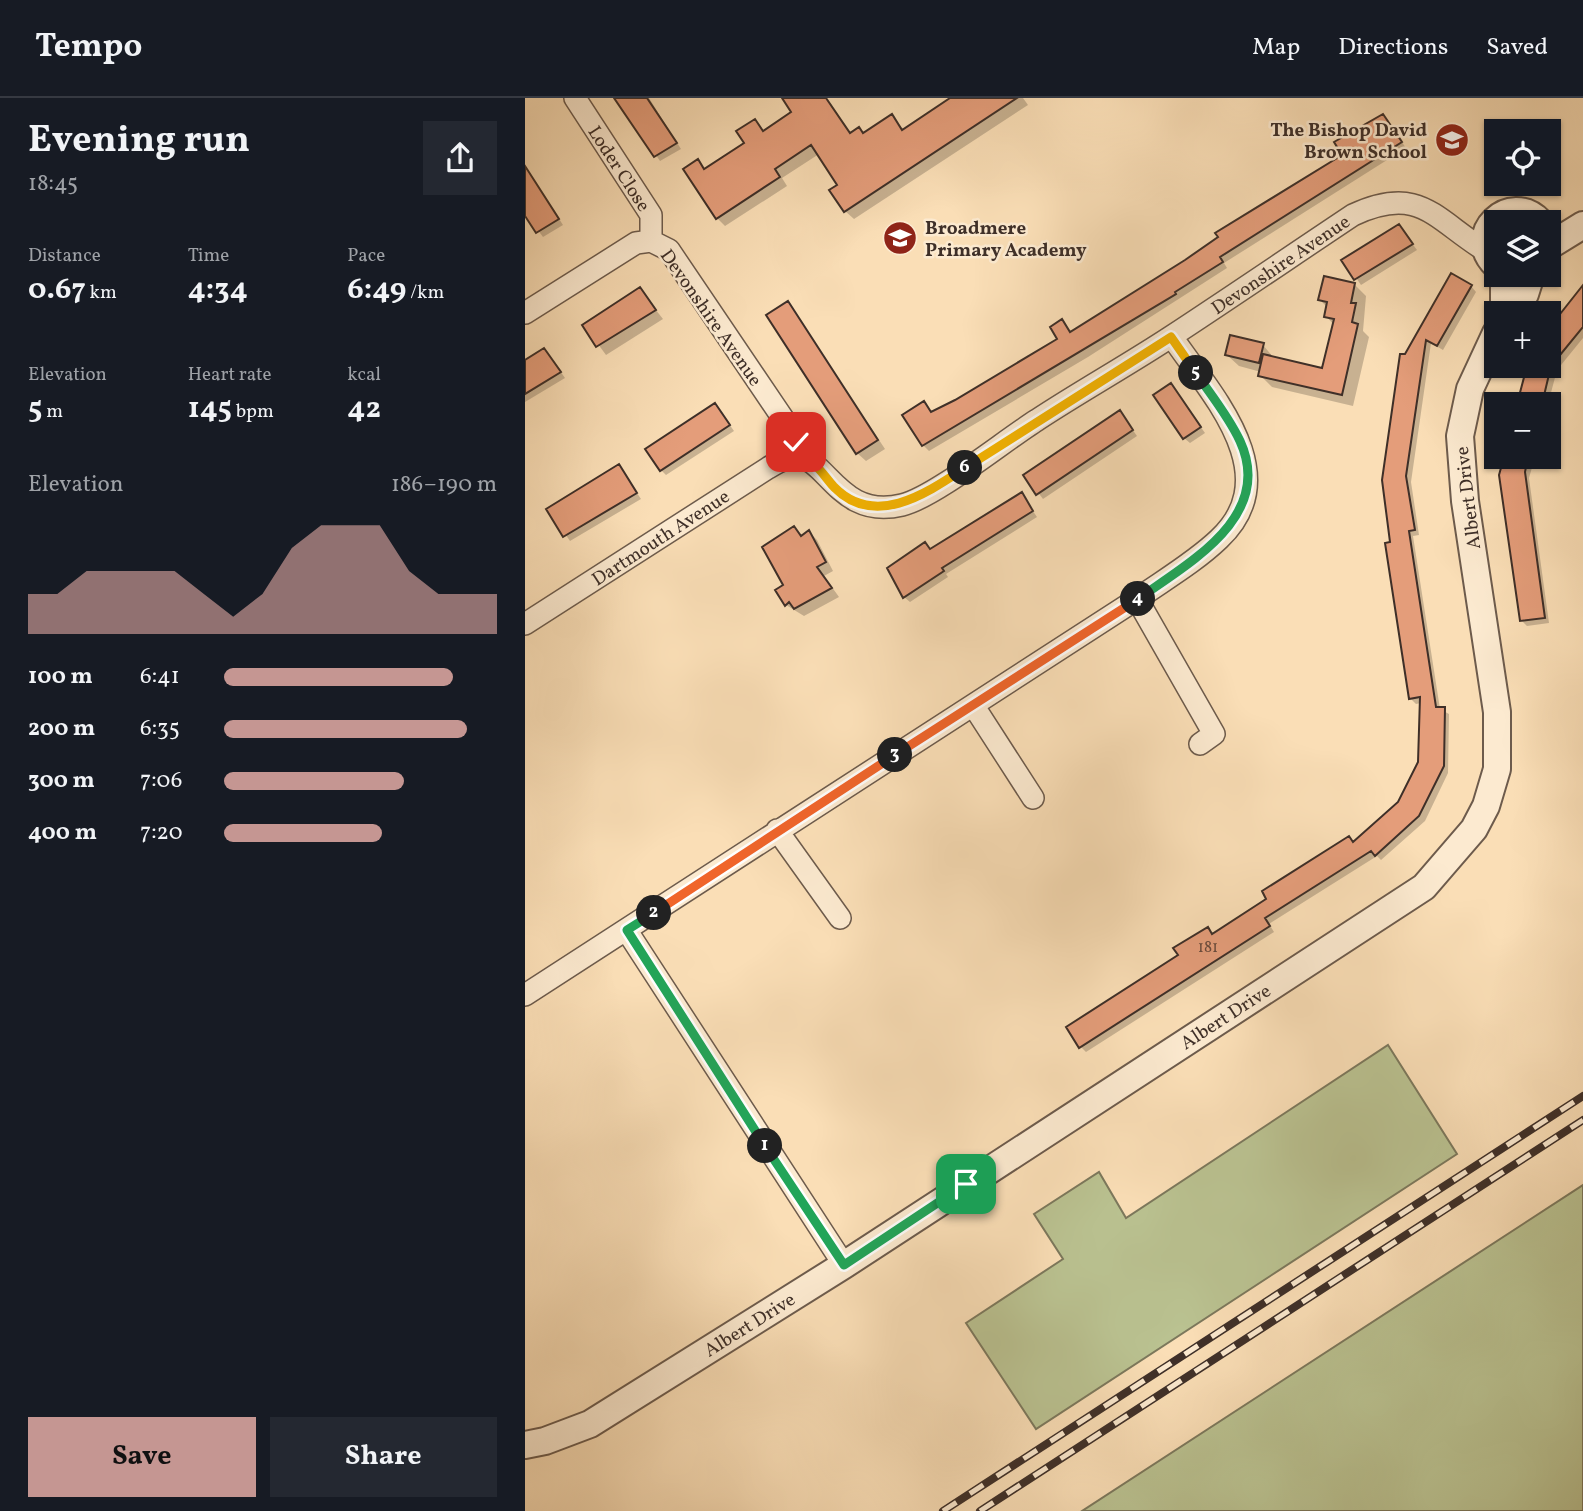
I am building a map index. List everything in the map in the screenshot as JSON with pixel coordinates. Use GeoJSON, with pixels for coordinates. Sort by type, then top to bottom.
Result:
{"type":"FeatureCollection","features":[{"type":"Feature","properties":{"kind":"street","name":"Loder Close"},"geometry":{"type":"LineString","coordinates":[[575,98],[651,215],[651,241]]}},
{"type":"Feature","properties":{"kind":"street","name":"Devonshire Avenue"},"geometry":{"type":"LineString","coordinates":[[525,313],[636,243],[651,241],[669,250],[786,423],[796,442],[798,457],[813,463],[849,499],[872,505],[902,505],[935,488],[1038,419],[1171,337],[1353,215],[1377,203],[1403,202],[1421,206],[1443,218],[1463,236],[1484,245]]}},
{"type":"Feature","properties":{"kind":"street"},"geometry":{"type":"LineString","coordinates":[[1561,220],[1583,210]]}},
{"type":"Feature","properties":{"kind":"street"},"geometry":{"type":"LineString","coordinates":[[1561,239],[1583,225]]}},
{"type":"Feature","properties":{"kind":"street"},"geometry":{"type":"LineString","coordinates":[[525,995],[1137,599],[1219,539],[1234,520],[1245,487],[1246,466],[1240,442],[1171,337]]}},
{"type":"Feature","properties":{"kind":"street","name":"Albert Drive"},"geometry":{"type":"LineString","coordinates":[[525,1445],[545,1441],[590,1424],[844,1265],[1424,887],[1475,830],[1486,806],[1499,751],[1492,676],[1465,500],[1460,436],[1470,389],[1484,359]]}},
{"type":"Feature","properties":{"kind":"street","name":"Dartmouth Avenue"},"geometry":{"type":"LineString","coordinates":[[525,624],[768,468],[798,457]]}},
{"type":"Feature","properties":{"kind":"street"},"geometry":{"type":"LineString","coordinates":[[1137,599],[1214,734],[1200,744]]}},
{"type":"Feature","properties":{"kind":"street"},"geometry":{"type":"LineString","coordinates":[[972,705],[1033,798]]}},
{"type":"Feature","properties":{"kind":"street"},"geometry":{"type":"LineString","coordinates":[[777,830],[840,918]]}},
{"type":"Feature","properties":{"kind":"street"},"geometry":{"type":"LineString","coordinates":[[627,930],[844,1265]]}},
{"type":"Feature","properties":{"kind":"green space"},"geometry":{"type":"Polygon","coordinates":[[[1388,1045],[1457,1154],[1036,1429],[966,1323],[1063,1259],[1034,1214],[1099,1172],[1126,1218],[1388,1045]]]}},
{"type":"Feature","properties":{"kind":"green space"},"geometry":{"type":"Polygon","coordinates":[[[1583,1185],[1583,1511],[1082,1511],[1583,1185]]]}},
{"type":"Feature","properties":{"kind":"building"},"geometry":{"type":"Polygon","coordinates":[[[614,98],[647,98],[677,143],[654,157],[614,98]]]}},
{"type":"Feature","properties":{"kind":"building"},"geometry":{"type":"Polygon","coordinates":[[[782,98],[826,98],[850,133],[859,127],[863,133],[892,114],[902,130],[950,98],[1017,98],[844,212],[829,190],[837,185],[811,145],[775,169],[780,177],[716,219],[683,169],[698,159],[704,169],[744,143],[736,131],[755,119],[763,131],[791,112],[782,98]]]}},
{"type":"Feature","properties":{"kind":"building"},"geometry":{"type":"Polygon","coordinates":[[[1383,114],[1402,142],[1220,257],[1223,262],[1175,292],[1176,294],[922,446],[902,415],[924,401],[931,412],[1057,339],[1050,327],[1062,319],[1070,332],[1185,260],[1218,237],[1215,233],[1342,155],[1334,142],[1383,114]]]}},
{"type":"Feature","properties":{"kind":"building"},"geometry":{"type":"Polygon","coordinates":[[[525,166],[559,219],[536,233],[525,216],[525,166]]]}},
{"type":"Feature","properties":{"kind":"building"},"geometry":{"type":"Polygon","coordinates":[[[1399,224],[1413,244],[1354,280],[1341,260],[1399,224]]]}},
{"type":"Feature","properties":{"kind":"building"},"geometry":{"type":"Polygon","coordinates":[[[1451,273],[1472,285],[1437,346],[1426,340],[1406,476],[1415,530],[1409,531],[1436,707],[1445,707],[1444,766],[1419,816],[1375,856],[1371,851],[1265,918],[1270,926],[1079,1048],[1066,1027],[1178,955],[1173,948],[1208,927],[1212,934],[1266,899],[1262,891],[1349,836],[1353,842],[1398,802],[1418,762],[1420,697],[1409,699],[1385,543],[1390,542],[1382,480],[1400,354],[1405,354],[1451,273]]]}},
{"type":"Feature","properties":{"kind":"building"},"geometry":{"type":"Polygon","coordinates":[[[1324,276],[1355,283],[1351,303],[1356,303],[1352,322],[1358,324],[1342,395],[1258,376],[1263,354],[1322,368],[1334,319],[1324,317],[1327,302],[1318,300],[1324,276]]]}},
{"type":"Feature","properties":{"kind":"building"},"geometry":{"type":"Polygon","coordinates":[[[1583,285],[1583,327],[1561,354],[1561,313],[1583,285]]]}},
{"type":"Feature","properties":{"kind":"building"},"geometry":{"type":"Polygon","coordinates":[[[640,287],[656,310],[596,347],[582,325],[640,287]]]}},
{"type":"Feature","properties":{"kind":"building"},"geometry":{"type":"Polygon","coordinates":[[[788,301],[878,440],[856,454],[766,315],[788,301]]]}},
{"type":"Feature","properties":{"kind":"building"},"geometry":{"type":"Polygon","coordinates":[[[1230,335],[1264,343],[1259,363],[1225,355],[1230,335]]]}},
{"type":"Feature","properties":{"kind":"building"},"geometry":{"type":"Polygon","coordinates":[[[544,348],[561,372],[525,394],[525,360],[544,348]]]}},
{"type":"Feature","properties":{"kind":"building"},"geometry":{"type":"Polygon","coordinates":[[[1524,378],[1548,378],[1545,392],[1520,392],[1524,378]]]}},
{"type":"Feature","properties":{"kind":"building"},"geometry":{"type":"Polygon","coordinates":[[[1171,383],[1201,427],[1183,439],[1153,395],[1171,383]]]}},
{"type":"Feature","properties":{"kind":"building"},"geometry":{"type":"Polygon","coordinates":[[[715,403],[730,425],[660,471],[645,449],[715,403]]]}},
{"type":"Feature","properties":{"kind":"building"},"geometry":{"type":"Polygon","coordinates":[[[1120,410],[1133,430],[1036,495],[1023,475],[1120,410]]]}},
{"type":"Feature","properties":{"kind":"building"},"geometry":{"type":"Polygon","coordinates":[[[619,464],[637,493],[563,537],[546,509],[619,464]]]}},
{"type":"Feature","properties":{"kind":"building"},"geometry":{"type":"Polygon","coordinates":[[[1501,469],[1526,469],[1545,618],[1520,621],[1499,475],[1501,469]]]}},
{"type":"Feature","properties":{"kind":"building"},"geometry":{"type":"Polygon","coordinates":[[[1022,492],[1033,511],[942,568],[944,571],[903,598],[887,568],[925,542],[930,549],[1022,492]]]}},
{"type":"Feature","properties":{"kind":"building"},"geometry":{"type":"Polygon","coordinates":[[[794,526],[801,536],[809,530],[826,562],[817,567],[832,588],[794,609],[789,602],[785,606],[775,590],[783,585],[762,547],[794,526]]]}},
{"type":"Feature","properties":{"kind":"railway"},"geometry":{"type":"LineString","coordinates":[[943,1511],[1583,1096]]}},
{"type":"Feature","properties":{"kind":"railway"},"geometry":{"type":"LineString","coordinates":[[980,1511],[1583,1120]]}},
{"type":"Feature","properties":{"kind":"place","name":"The Bishop David Brown School"},"geometry":{"type":"Point","coordinates":[1452,140]}},
{"type":"Feature","properties":{"kind":"place","name":"Broadmere Primary Academy"},"geometry":{"type":"Point","coordinates":[900,238]}},
{"type":"Feature","properties":{"kind":"route"},"geometry":{"type":"LineString","coordinates":[[796,442],[798,457],[813,463],[849,499],[872,505],[902,505],[935,488],[1038,419],[1171,337],[1224,413],[1245,457],[1247,476],[1238,513],[1226,531],[1209,547],[1137,599],[777,830],[627,930],[727,1089],[844,1265],[966,1184]]}}]}
